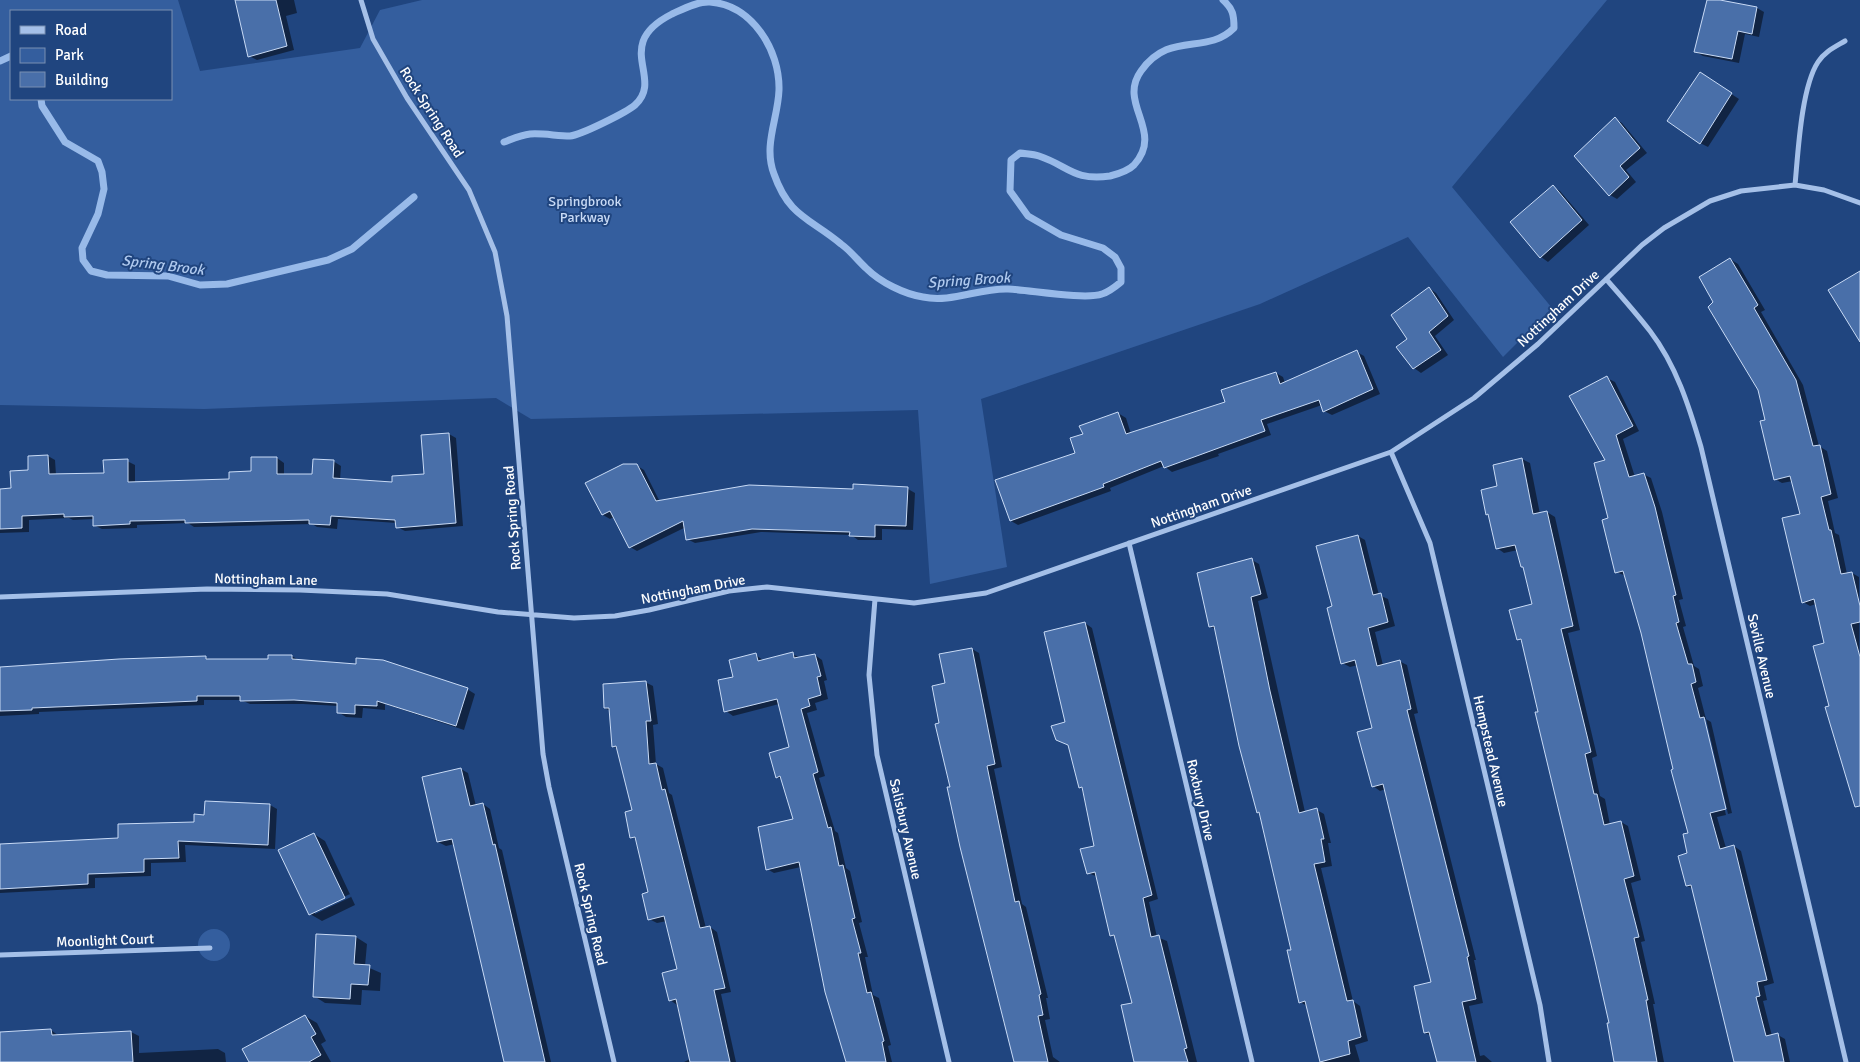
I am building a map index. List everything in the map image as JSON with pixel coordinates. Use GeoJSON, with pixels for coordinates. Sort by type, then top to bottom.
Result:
{"type":"FeatureCollection","features":[{"type":"Feature","properties":{"kind":"street","name":"Rock Spring Road"},"geometry":{"type":"LineString","coordinates":[[360,0],[373,39],[406,98],[469,190],[495,252],[507,316],[530,616],[543,754],[549,787],[614,1062]]}},
{"type":"Feature","properties":{"kind":"street"},"geometry":{"type":"LineString","coordinates":[[1794,185],[1810,81],[1818,63],[1828,51],[1845,41]]}},
{"type":"Feature","properties":{"kind":"street","name":"Nottingham Drive"},"geometry":{"type":"LineString","coordinates":[[530,616],[574,618],[615,616],[729,591],[767,587],[914,603],[986,593],[1391,452],[1474,398],[1538,344],[1606,279],[1664,228],[1710,201],[1741,192],[1794,185],[1824,190],[1860,203]]}},
{"type":"Feature","properties":{"kind":"street","name":"Seville Avenue"},"geometry":{"type":"LineString","coordinates":[[1606,279],[1651,332],[1670,363],[1687,399],[1693,418],[1706,466],[1846,1062]]}},
{"type":"Feature","properties":{"kind":"street","name":"Hempstead Avenue"},"geometry":{"type":"LineString","coordinates":[[1391,452],[1430,543],[1540,1005],[1549,1062]]}},
{"type":"Feature","properties":{"kind":"street","name":"Roxbury Drive"},"geometry":{"type":"LineString","coordinates":[[1128,543],[1252,1062]]}},
{"type":"Feature","properties":{"kind":"street","name":"Nottingham Lane"},"geometry":{"type":"LineString","coordinates":[[0,597],[207,589],[300,590],[387,594],[530,616]]}},
{"type":"Feature","properties":{"kind":"street","name":"Salisbury Avenue"},"geometry":{"type":"LineString","coordinates":[[875,599],[869,675],[877,755],[949,1062]]}},
{"type":"Feature","properties":{"kind":"street","name":"Moonlight Court"},"geometry":{"type":"LineString","coordinates":[[0,955],[210,948]]}},
{"type":"Feature","properties":{"kind":"green space","name":"Springbrook Parkway"},"geometry":{"type":"Polygon","coordinates":[[[0,0],[178,0],[200,71],[360,48],[380,10],[422,0],[1607,0],[1452,187],[1552,308],[1503,357],[1408,237],[1260,304],[981,399],[1007,567],[930,584],[918,410],[531,419],[496,398],[204,409],[0,405],[0,0]]]}},
{"type":"Feature","properties":{"kind":"green space"},"geometry":{"type":"Polygon","coordinates":[[[214,929],[226,933],[230,945],[226,957],[214,961],[202,957],[198,945],[202,933],[214,929]]]}},
{"type":"Feature","properties":{"kind":"building"},"geometry":{"type":"Polygon","coordinates":[[[235,0],[276,0],[287,46],[248,57],[235,0]]]}},
{"type":"Feature","properties":{"kind":"building"},"geometry":{"type":"Polygon","coordinates":[[[1707,0],[1720,0],[1757,7],[1752,34],[1738,31],[1732,59],[1694,52],[1707,0]]]}},
{"type":"Feature","properties":{"kind":"building"},"geometry":{"type":"Polygon","coordinates":[[[1700,72],[1732,93],[1700,144],[1667,121],[1700,72]]]}},
{"type":"Feature","properties":{"kind":"building"},"geometry":{"type":"Polygon","coordinates":[[[1615,117],[1640,148],[1620,166],[1629,177],[1609,196],[1574,156],[1615,117]]]}},
{"type":"Feature","properties":{"kind":"building"},"geometry":{"type":"Polygon","coordinates":[[[1553,185],[1582,220],[1540,258],[1510,222],[1553,185]]]}},
{"type":"Feature","properties":{"kind":"building"},"geometry":{"type":"Polygon","coordinates":[[[1730,258],[1758,305],[1754,308],[1796,380],[1813,446],[1820,445],[1831,494],[1821,497],[1841,574],[1852,572],[1860,606],[1860,622],[1851,624],[1860,657],[1860,806],[1855,807],[1825,707],[1829,706],[1813,646],[1824,643],[1814,599],[1802,603],[1782,518],[1800,514],[1790,476],[1774,480],[1760,421],[1765,420],[1758,390],[1708,307],[1713,302],[1699,277],[1730,258]]]}},
{"type":"Feature","properties":{"kind":"building"},"geometry":{"type":"Polygon","coordinates":[[[1860,271],[1860,342],[1828,290],[1860,271]]]}},
{"type":"Feature","properties":{"kind":"building"},"geometry":{"type":"Polygon","coordinates":[[[1429,287],[1448,316],[1429,332],[1441,350],[1413,369],[1396,347],[1407,339],[1391,315],[1429,287]]]}},
{"type":"Feature","properties":{"kind":"building"},"geometry":{"type":"Polygon","coordinates":[[[1357,350],[1373,389],[1323,412],[1319,400],[1261,420],[1265,431],[1164,468],[1161,461],[1103,484],[1104,487],[1010,521],[995,480],[1075,453],[1070,438],[1083,434],[1079,426],[1118,412],[1126,434],[1225,402],[1221,390],[1276,372],[1280,384],[1357,350]]]}},
{"type":"Feature","properties":{"kind":"building"},"geometry":{"type":"Polygon","coordinates":[[[1607,376],[1633,426],[1616,435],[1629,477],[1644,473],[1655,507],[1676,595],[1673,596],[1679,622],[1676,623],[1688,664],[1692,664],[1696,682],[1691,684],[1700,718],[1704,717],[1726,809],[1710,813],[1720,849],[1734,845],[1767,980],[1757,982],[1760,996],[1756,997],[1766,1036],[1778,1033],[1784,1062],[1734,1062],[1691,885],[1686,886],[1678,856],[1687,853],[1683,834],[1688,833],[1671,770],[1673,769],[1641,633],[1623,571],[1615,573],[1602,520],[1608,518],[1594,463],[1605,460],[1569,396],[1607,376]]]}},
{"type":"Feature","properties":{"kind":"building"},"geometry":{"type":"Polygon","coordinates":[[[449,433],[456,523],[396,528],[395,520],[331,516],[330,525],[309,524],[309,520],[185,523],[185,520],[130,521],[130,524],[93,526],[93,516],[64,517],[64,514],[22,516],[22,528],[0,529],[0,489],[11,488],[10,471],[28,470],[28,456],[48,455],[49,474],[104,473],[103,460],[128,459],[128,482],[229,479],[229,472],[251,471],[251,457],[277,457],[277,474],[312,474],[313,459],[334,460],[333,478],[392,482],[392,476],[424,474],[421,435],[449,433]]]}},
{"type":"Feature","properties":{"kind":"building"},"geometry":{"type":"Polygon","coordinates":[[[1522,458],[1533,514],[1547,511],[1573,626],[1561,629],[1591,752],[1585,754],[1594,794],[1597,794],[1604,825],[1621,821],[1634,876],[1624,879],[1639,937],[1634,938],[1648,1000],[1646,1000],[1657,1062],[1614,1062],[1607,1023],[1609,1023],[1535,712],[1538,712],[1521,639],[1517,640],[1509,610],[1532,604],[1523,567],[1521,567],[1515,545],[1496,549],[1488,514],[1486,515],[1481,490],[1497,486],[1493,465],[1522,458]]]}},
{"type":"Feature","properties":{"kind":"building"},"geometry":{"type":"Polygon","coordinates":[[[623,464],[637,464],[656,501],[749,485],[853,489],[853,484],[908,487],[906,526],[875,525],[875,537],[849,536],[850,532],[752,529],[686,540],[683,521],[629,548],[610,511],[602,515],[585,483],[623,464]]]}},
{"type":"Feature","properties":{"kind":"building"},"geometry":{"type":"Polygon","coordinates":[[[1358,535],[1373,595],[1381,593],[1388,622],[1368,628],[1377,666],[1400,660],[1411,709],[1407,710],[1469,956],[1467,957],[1476,999],[1462,1002],[1476,1062],[1437,1062],[1429,1032],[1424,1033],[1414,986],[1431,982],[1383,784],[1372,787],[1357,732],[1372,728],[1355,660],[1341,664],[1327,608],[1332,606],[1316,546],[1358,535]]]}},
{"type":"Feature","properties":{"kind":"building"},"geometry":{"type":"Polygon","coordinates":[[[1252,558],[1261,594],[1251,597],[1270,691],[1299,813],[1317,808],[1324,839],[1321,839],[1325,862],[1314,864],[1347,1001],[1353,1000],[1361,1037],[1348,1041],[1350,1054],[1320,1062],[1305,1001],[1299,1003],[1287,950],[1291,950],[1259,812],[1257,813],[1239,746],[1214,626],[1209,627],[1197,573],[1252,558]]]}},
{"type":"Feature","properties":{"kind":"building"},"geometry":{"type":"Polygon","coordinates":[[[1085,622],[1152,895],[1143,898],[1151,937],[1159,935],[1187,1048],[1184,1049],[1188,1062],[1134,1062],[1121,1005],[1132,1003],[1114,935],[1110,936],[1095,872],[1087,874],[1080,849],[1094,846],[1082,787],[1079,788],[1068,745],[1056,740],[1051,726],[1065,722],[1044,632],[1085,622]]]}},
{"type":"Feature","properties":{"kind":"building"},"geometry":{"type":"Polygon","coordinates":[[[972,648],[995,764],[987,766],[1015,902],[1019,901],[1041,994],[1039,995],[1043,1015],[1038,1016],[1048,1062],[1014,1062],[960,847],[947,787],[950,787],[935,724],[939,723],[932,686],[945,683],[939,654],[972,648]]]}},
{"type":"Feature","properties":{"kind":"building"},"geometry":{"type":"Polygon","coordinates":[[[793,652],[794,658],[815,654],[821,676],[817,677],[821,695],[808,699],[810,706],[801,709],[818,772],[813,774],[828,828],[831,827],[839,866],[843,865],[855,918],[852,919],[861,953],[858,953],[867,993],[871,992],[884,1041],[882,1042],[886,1062],[846,1062],[825,992],[799,862],[766,870],[758,827],[793,819],[780,776],[776,778],[769,753],[789,747],[777,699],[724,712],[718,680],[733,677],[729,660],[756,653],[758,661],[793,652]]]}},
{"type":"Feature","properties":{"kind":"building"},"geometry":{"type":"Polygon","coordinates":[[[268,655],[292,655],[292,659],[356,664],[356,658],[383,660],[468,688],[456,726],[377,701],[377,706],[355,705],[355,714],[337,713],[337,703],[294,700],[240,701],[240,696],[197,696],[197,701],[0,711],[0,667],[119,659],[206,656],[206,659],[268,659],[268,655]]]}},
{"type":"Feature","properties":{"kind":"building"},"geometry":{"type":"Polygon","coordinates":[[[646,681],[651,721],[646,721],[649,764],[656,763],[662,790],[665,789],[700,928],[710,926],[725,988],[714,990],[730,1062],[690,1062],[676,999],[669,1001],[662,973],[677,969],[664,916],[648,920],[642,894],[648,892],[635,837],[630,838],[625,812],[632,810],[616,746],[612,747],[609,708],[604,708],[603,684],[646,681]]]}},
{"type":"Feature","properties":{"kind":"building"},"geometry":{"type":"Polygon","coordinates":[[[461,768],[470,806],[483,803],[493,845],[495,844],[545,1062],[504,1062],[452,839],[437,842],[422,777],[461,768]]]}},
{"type":"Feature","properties":{"kind":"building"},"geometry":{"type":"Polygon","coordinates":[[[205,801],[270,804],[268,845],[178,841],[179,858],[144,859],[144,872],[88,874],[88,884],[0,889],[0,844],[118,838],[118,824],[194,822],[194,814],[204,815],[205,801]]]}},
{"type":"Feature","properties":{"kind":"building"},"geometry":{"type":"Polygon","coordinates":[[[314,833],[345,898],[309,915],[278,850],[314,833]]]}},
{"type":"Feature","properties":{"kind":"building"},"geometry":{"type":"Polygon","coordinates":[[[316,934],[356,936],[354,964],[370,965],[368,985],[351,984],[350,999],[313,997],[316,934]]]}},
{"type":"Feature","properties":{"kind":"building"},"geometry":{"type":"Polygon","coordinates":[[[305,1015],[316,1034],[311,1037],[321,1055],[309,1062],[249,1062],[242,1049],[305,1015]]]}},
{"type":"Feature","properties":{"kind":"building"},"geometry":{"type":"Polygon","coordinates":[[[51,1029],[52,1035],[131,1031],[133,1062],[0,1062],[0,1032],[51,1029]]]}},
{"type":"Feature","properties":{"kind":"waterway","name":"Spring Brook"},"geometry":{"type":"LineString","coordinates":[[504,142],[530,134],[576,135],[604,123],[635,105],[643,95],[645,84],[641,49],[645,38],[654,26],[672,14],[696,4],[710,2],[725,5],[739,11],[751,21],[761,32],[775,60],[779,90],[770,142],[770,153],[774,174],[786,199],[802,215],[845,247],[872,274],[900,290],[934,298],[955,297],[997,289],[1094,296],[1110,291],[1121,282],[1121,268],[1115,257],[1103,248],[1061,235],[1028,216],[1010,191],[1011,160],[1020,153],[1034,155],[1049,160],[1079,175],[1098,177],[1110,176],[1132,167],[1142,153],[1145,141],[1144,129],[1134,95],[1135,83],[1141,71],[1152,59],[1164,51],[1212,41],[1234,28],[1232,12],[1223,0]]}},
{"type":"Feature","properties":{"kind":"waterway","name":"Spring Brook"},"geometry":{"type":"LineString","coordinates":[[0,61],[10,56]]}},
{"type":"Feature","properties":{"kind":"waterway","name":"Spring Brook"},"geometry":{"type":"LineString","coordinates":[[41,100],[42,106],[65,142],[98,161],[102,172],[104,189],[98,214],[82,248],[83,260],[91,271],[107,275],[168,276],[200,285],[227,284],[328,260],[352,249],[414,197]]}}]}
